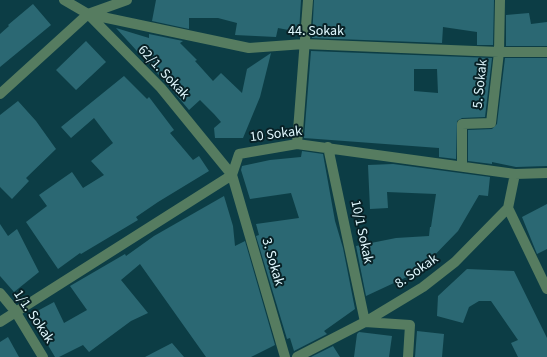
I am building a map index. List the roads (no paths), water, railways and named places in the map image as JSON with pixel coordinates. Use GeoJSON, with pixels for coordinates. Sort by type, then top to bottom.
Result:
{"type":"FeatureCollection","features":[{"type":"Feature","properties":{"kind":"street","name":"62/1. Sokak"},"geometry":{"type":"LineString","coordinates":[[64,0],[88,14],[160,88],[232,175]]}},
{"type":"Feature","properties":{"kind":"street"},"geometry":{"type":"LineString","coordinates":[[0,94],[88,14],[127,0]]}},
{"type":"Feature","properties":{"kind":"street"},"geometry":{"type":"LineString","coordinates":[[297,144],[308,0]]}},
{"type":"Feature","properties":{"kind":"street","name":"5. Sokak"},"geometry":{"type":"LineString","coordinates":[[462,166],[462,124],[491,123],[498,52],[500,0]]}},
{"type":"Feature","properties":{"kind":"street","name":"44. Sokak"},"geometry":{"type":"LineString","coordinates":[[88,14],[249,48],[304,44],[498,52],[547,52]]}},
{"type":"Feature","properties":{"kind":"street","name":"10 Sokak"},"geometry":{"type":"LineString","coordinates":[[232,175],[239,154],[297,144],[328,147],[515,174],[547,173]]}},
{"type":"Feature","properties":{"kind":"street","name":"10/1 Sokak"},"geometry":{"type":"LineString","coordinates":[[328,147],[365,322]]}},
{"type":"Feature","properties":{"kind":"street"},"geometry":{"type":"LineString","coordinates":[[515,174],[508,208],[547,289]]}},
{"type":"Feature","properties":{"kind":"street"},"geometry":{"type":"LineString","coordinates":[[0,322],[15,311],[232,175]]}},
{"type":"Feature","properties":{"kind":"street","name":"3. Sokak"},"geometry":{"type":"LineString","coordinates":[[232,175],[285,357]]}},
{"type":"Feature","properties":{"kind":"street","name":"8. Sokak"},"geometry":{"type":"LineString","coordinates":[[297,357],[365,322],[423,287],[455,262],[508,208]]}},
{"type":"Feature","properties":{"kind":"street","name":"1/1. Sokak"},"geometry":{"type":"LineString","coordinates":[[0,293],[15,311],[43,357]]}},
{"type":"Feature","properties":{"kind":"street"},"geometry":{"type":"LineString","coordinates":[[365,322],[410,326],[408,357]]}}]}
